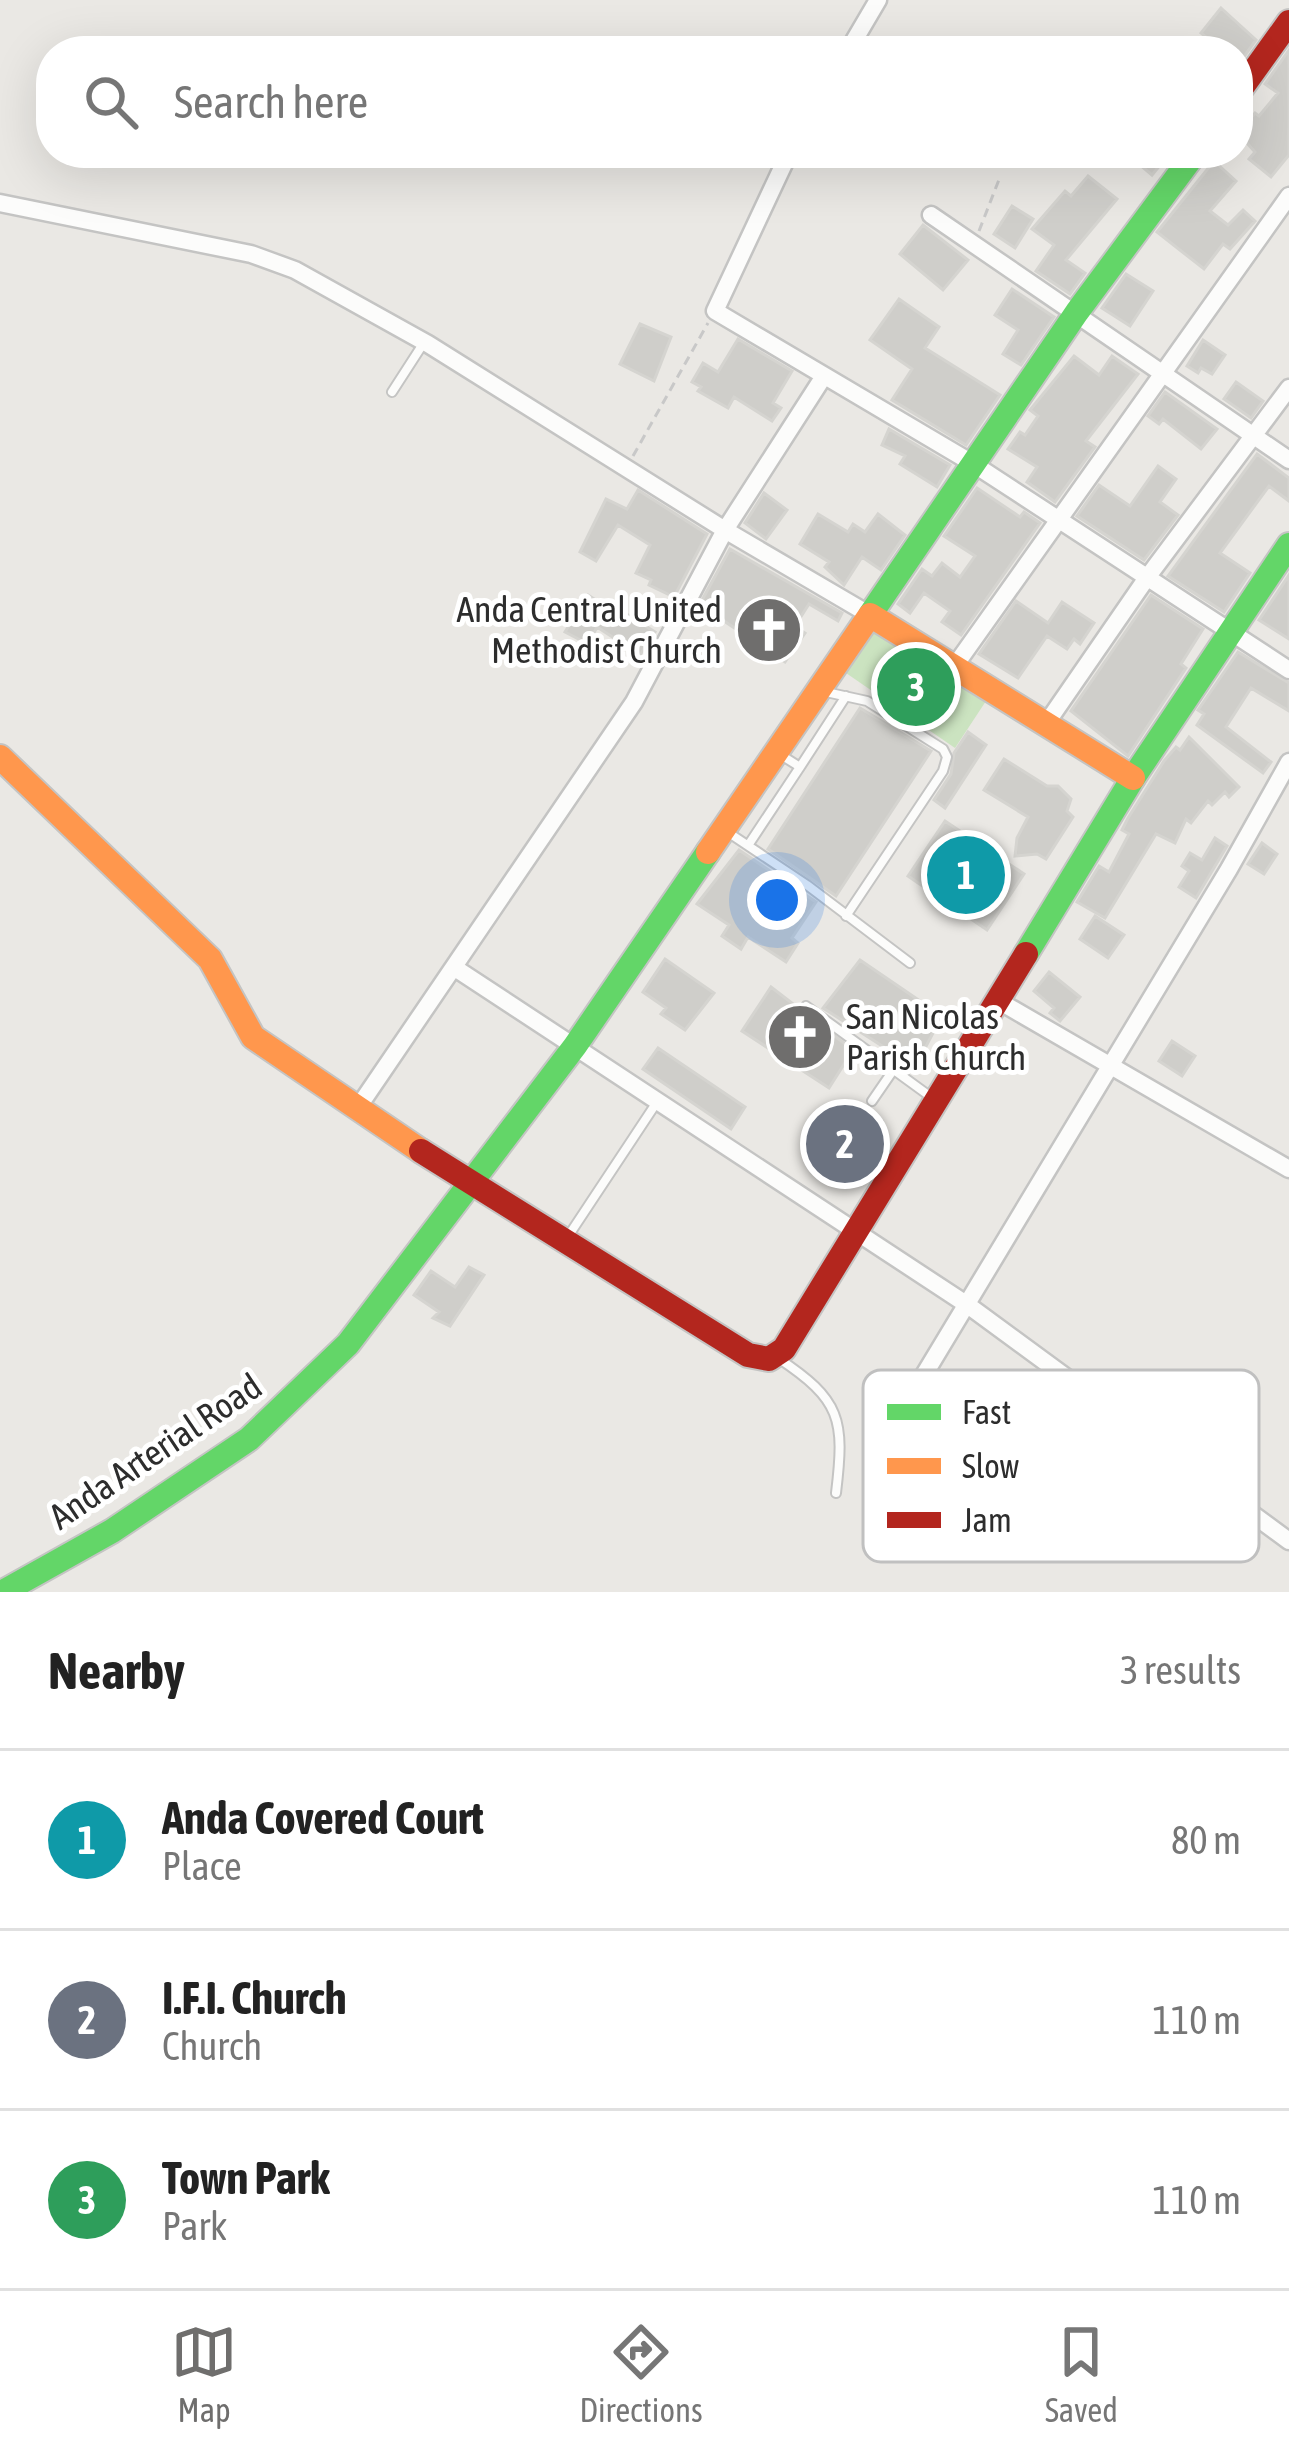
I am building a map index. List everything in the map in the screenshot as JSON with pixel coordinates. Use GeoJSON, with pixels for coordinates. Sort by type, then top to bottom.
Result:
{"type":"FeatureCollection","features":[{"type":"Feature","properties":{"kind":"street"},"geometry":{"type":"LineString","coordinates":[[857,36],[878,0]]}},
{"type":"Feature","properties":{"kind":"street"},"geometry":{"type":"LineString","coordinates":[[1253,72],[1289,22]]}},
{"type":"Feature","properties":{"kind":"street"},"geometry":{"type":"LineString","coordinates":[[782,168],[715,311],[972,463],[1289,670]]}},
{"type":"Feature","properties":{"kind":"street","name":"Anda Arterial Road"},"geometry":{"type":"LineString","coordinates":[[3,1592],[112,1531],[249,1439],[348,1344],[575,1046],[972,463],[1184,168]]}},
{"type":"Feature","properties":{"kind":"street"},"geometry":{"type":"LineString","coordinates":[[954,667],[1288,201]]}},
{"type":"Feature","properties":{"kind":"street"},"geometry":{"type":"LineString","coordinates":[[0,203],[250,254],[295,270],[424,342],[1133,778]]}},
{"type":"Feature","properties":{"kind":"street"},"geometry":{"type":"LineString","coordinates":[[931,215],[1289,460]]}},
{"type":"Feature","properties":{"kind":"street"},"geometry":{"type":"LineString","coordinates":[[357,1108],[634,702],[725,530],[824,376]]}},
{"type":"Feature","properties":{"kind":"street"},"geometry":{"type":"LineString","coordinates":[[1046,724],[1146,578],[1289,388]]}},
{"type":"Feature","properties":{"kind":"street"},"geometry":{"type":"LineString","coordinates":[[0,757],[210,959],[242,1025],[253,1037],[562,1244],[748,1355],[776,1357],[1133,778],[1289,545]]}},
{"type":"Feature","properties":{"kind":"street"},"geometry":{"type":"LineString","coordinates":[[927,1370],[1289,762]]}},
{"type":"Feature","properties":{"kind":"street"},"geometry":{"type":"LineString","coordinates":[[455,968],[969,1306],[1056,1370]]}},
{"type":"Feature","properties":{"kind":"street"},"geometry":{"type":"LineString","coordinates":[[997,1000],[1289,1169]]}},
{"type":"Feature","properties":{"kind":"street"},"geometry":{"type":"LineString","coordinates":[[1259,1519],[1289,1541]]}},
{"type":"Feature","properties":{"kind":"lane"},"geometry":{"type":"LineString","coordinates":[[392,392],[424,342]]}},
{"type":"Feature","properties":{"kind":"lane"},"geometry":{"type":"LineString","coordinates":[[818,691],[867,701],[943,749],[947,760],[846,916]]}},
{"type":"Feature","properties":{"kind":"lane"},"geometry":{"type":"LineString","coordinates":[[748,844],[846,696]]}},
{"type":"Feature","properties":{"kind":"lane"},"geometry":{"type":"LineString","coordinates":[[776,752],[800,766]]}},
{"type":"Feature","properties":{"kind":"lane"},"geometry":{"type":"LineString","coordinates":[[723,830],[910,963]]}},
{"type":"Feature","properties":{"kind":"lane"},"geometry":{"type":"LineString","coordinates":[[806,1006],[935,1100]]}},
{"type":"Feature","properties":{"kind":"lane"},"geometry":{"type":"LineString","coordinates":[[872,1102],[894,1069]]}},
{"type":"Feature","properties":{"kind":"lane"},"geometry":{"type":"LineString","coordinates":[[562,1244],[657,1102]]}},
{"type":"Feature","properties":{"kind":"lane"},"geometry":{"type":"LineString","coordinates":[[776,1357],[813,1381],[836,1411],[841,1450],[836,1493]]}},
{"type":"Feature","properties":{"kind":"path"},"geometry":{"type":"LineString","coordinates":[[974,244],[1000,177]]}},
{"type":"Feature","properties":{"kind":"path"},"geometry":{"type":"LineString","coordinates":[[626,469],[715,311]]}},
{"type":"Feature","properties":{"kind":"green space"},"geometry":{"type":"Polygon","coordinates":[[[875,627],[986,701],[955,748],[846,673],[875,627]]]}},
{"type":"Feature","properties":{"kind":"building"},"geometry":{"type":"Polygon","coordinates":[[[1221,8],[1252,36],[1205,36],[1201,33],[1221,8]]]}},
{"type":"Feature","properties":{"kind":"building"},"geometry":{"type":"Polygon","coordinates":[[[1289,50],[1289,155],[1271,177],[1253,162],[1253,115],[1259,116],[1278,93],[1265,84],[1289,50]]]}},
{"type":"Feature","properties":{"kind":"building"},"geometry":{"type":"Polygon","coordinates":[[[1208,168],[1222,168],[1236,181],[1210,211],[1228,225],[1243,210],[1255,221],[1230,249],[1223,244],[1204,269],[1157,232],[1208,168]]]}},
{"type":"Feature","properties":{"kind":"building"},"geometry":{"type":"Polygon","coordinates":[[[1088,176],[1117,199],[1066,260],[1085,273],[1070,294],[1036,271],[1054,245],[1032,229],[1065,191],[1071,196],[1088,176]]]}},
{"type":"Feature","properties":{"kind":"building"},"geometry":{"type":"Polygon","coordinates":[[[1012,206],[1033,219],[1015,248],[994,234],[1012,206]]]}},
{"type":"Feature","properties":{"kind":"building"},"geometry":{"type":"Polygon","coordinates":[[[923,225],[968,260],[943,290],[900,254],[923,225]]]}},
{"type":"Feature","properties":{"kind":"building"},"geometry":{"type":"Polygon","coordinates":[[[1126,274],[1153,291],[1130,326],[1102,308],[1126,274]]]}},
{"type":"Feature","properties":{"kind":"building"},"geometry":{"type":"Polygon","coordinates":[[[1012,289],[1054,317],[1021,365],[1003,354],[1018,330],[995,315],[1012,289]]]}},
{"type":"Feature","properties":{"kind":"building"},"geometry":{"type":"Polygon","coordinates":[[[899,299],[939,327],[925,348],[1000,395],[966,445],[892,400],[912,369],[870,340],[899,299]]]}},
{"type":"Feature","properties":{"kind":"building"},"geometry":{"type":"Polygon","coordinates":[[[640,324],[671,337],[654,381],[620,364],[640,324]]]}},
{"type":"Feature","properties":{"kind":"building"},"geometry":{"type":"Polygon","coordinates":[[[738,339],[792,371],[773,403],[781,408],[772,421],[734,397],[728,408],[698,391],[701,387],[692,382],[703,363],[718,372],[738,339]]]}},
{"type":"Feature","properties":{"kind":"building"},"geometry":{"type":"Polygon","coordinates":[[[1203,340],[1225,355],[1212,374],[1187,366],[1203,340]]]}},
{"type":"Feature","properties":{"kind":"building"},"geometry":{"type":"Polygon","coordinates":[[[1074,356],[1099,375],[1112,356],[1138,374],[1086,441],[1095,447],[1055,502],[1027,482],[1037,467],[1008,449],[1020,432],[1025,435],[1038,416],[1030,410],[1074,356]]]}},
{"type":"Feature","properties":{"kind":"building"},"geometry":{"type":"Polygon","coordinates":[[[1236,382],[1263,401],[1251,418],[1224,399],[1236,382]]]}},
{"type":"Feature","properties":{"kind":"building"},"geometry":{"type":"Polygon","coordinates":[[[1165,392],[1217,429],[1201,449],[1163,419],[1159,424],[1148,416],[1165,392]]]}},
{"type":"Feature","properties":{"kind":"building"},"geometry":{"type":"Polygon","coordinates":[[[889,429],[950,465],[937,487],[900,464],[905,456],[882,445],[889,429]]]}},
{"type":"Feature","properties":{"kind":"building"},"geometry":{"type":"Polygon","coordinates":[[[1257,454],[1289,478],[1289,501],[1269,486],[1220,553],[1250,573],[1224,612],[1168,576],[1257,454]]]}},
{"type":"Feature","properties":{"kind":"building"},"geometry":{"type":"Polygon","coordinates":[[[1158,466],[1176,479],[1160,502],[1178,515],[1144,560],[1077,516],[1099,485],[1130,506],[1158,466]]]}},
{"type":"Feature","properties":{"kind":"building"},"geometry":{"type":"Polygon","coordinates":[[[977,488],[1020,517],[1024,512],[1040,523],[961,635],[942,622],[950,611],[924,593],[910,613],[898,604],[922,569],[932,576],[942,563],[960,577],[975,556],[944,536],[977,488]]]}},
{"type":"Feature","properties":{"kind":"building"},"geometry":{"type":"Polygon","coordinates":[[[638,490],[707,534],[674,597],[636,573],[650,545],[618,525],[596,561],[580,552],[606,499],[627,509],[638,490]]]}},
{"type":"Feature","properties":{"kind":"building"},"geometry":{"type":"Polygon","coordinates":[[[764,493],[787,510],[766,539],[745,523],[764,493]]]}},
{"type":"Feature","properties":{"kind":"building"},"geometry":{"type":"Polygon","coordinates":[[[818,514],[848,532],[853,524],[865,532],[878,514],[905,535],[881,570],[862,557],[844,585],[825,567],[829,562],[800,544],[818,514]]]}},
{"type":"Feature","properties":{"kind":"building"},"geometry":{"type":"Polygon","coordinates":[[[730,549],[842,613],[838,621],[809,604],[795,626],[805,633],[785,662],[715,615],[711,622],[695,613],[730,549]]]}},
{"type":"Feature","properties":{"kind":"building"},"geometry":{"type":"Polygon","coordinates":[[[1289,575],[1289,639],[1259,620],[1289,575]]]}},
{"type":"Feature","properties":{"kind":"building"},"geometry":{"type":"Polygon","coordinates":[[[588,595],[655,632],[640,655],[597,627],[588,644],[565,632],[588,595]]]}},
{"type":"Feature","properties":{"kind":"building"},"geometry":{"type":"Polygon","coordinates":[[[1151,595],[1203,629],[1181,664],[1186,668],[1128,756],[1071,711],[1151,595]]]}},
{"type":"Feature","properties":{"kind":"building"},"geometry":{"type":"Polygon","coordinates":[[[1016,601],[1048,623],[1062,602],[1094,623],[1080,644],[1074,639],[1067,649],[1047,636],[1018,678],[979,654],[1016,601]]]}},
{"type":"Feature","properties":{"kind":"building"},"geometry":{"type":"Polygon","coordinates":[[[1238,652],[1289,683],[1289,711],[1251,688],[1226,727],[1271,762],[1263,773],[1197,725],[1204,714],[1198,710],[1238,652]]]}},
{"type":"Feature","properties":{"kind":"building"},"geometry":{"type":"Polygon","coordinates":[[[860,708],[931,751],[836,896],[768,849],[860,708]]]}},
{"type":"Feature","properties":{"kind":"building"},"geometry":{"type":"Polygon","coordinates":[[[968,732],[986,745],[945,808],[934,800],[968,732]]]}},
{"type":"Feature","properties":{"kind":"building"},"geometry":{"type":"Polygon","coordinates":[[[1189,737],[1239,787],[1229,797],[1225,792],[1212,805],[1208,801],[1191,823],[1186,819],[1175,843],[1156,834],[1105,918],[1077,902],[1099,866],[1109,872],[1129,834],[1122,830],[1128,818],[1164,761],[1189,737]]]}},
{"type":"Feature","properties":{"kind":"building"},"geometry":{"type":"Polygon","coordinates":[[[1004,759],[1047,786],[1058,786],[1071,799],[1067,811],[1073,817],[1046,859],[1037,854],[1015,856],[1017,838],[1028,817],[984,790],[1004,759]]]}},
{"type":"Feature","properties":{"kind":"building"},"geometry":{"type":"Polygon","coordinates":[[[945,821],[1024,874],[987,930],[908,876],[945,821]]]}},
{"type":"Feature","properties":{"kind":"building"},"geometry":{"type":"Polygon","coordinates":[[[1215,838],[1227,846],[1196,898],[1179,887],[1189,871],[1182,866],[1190,853],[1202,860],[1215,838]]]}},
{"type":"Feature","properties":{"kind":"building"},"geometry":{"type":"Polygon","coordinates":[[[1262,843],[1277,854],[1264,874],[1248,864],[1262,843]]]}},
{"type":"Feature","properties":{"kind":"building"},"geometry":{"type":"Polygon","coordinates":[[[739,850],[816,902],[792,938],[798,943],[786,962],[748,937],[741,949],[722,936],[729,925],[697,904],[739,850]]]}},
{"type":"Feature","properties":{"kind":"building"},"geometry":{"type":"Polygon","coordinates":[[[1095,916],[1124,935],[1108,958],[1080,939],[1095,916]]]}},
{"type":"Feature","properties":{"kind":"building"},"geometry":{"type":"Polygon","coordinates":[[[665,959],[714,993],[685,1030],[661,1014],[666,1008],[643,992],[665,959]]]}},
{"type":"Feature","properties":{"kind":"building"},"geometry":{"type":"Polygon","coordinates":[[[860,960],[942,1016],[915,1067],[823,1008],[860,960]]]}},
{"type":"Feature","properties":{"kind":"building"},"geometry":{"type":"Polygon","coordinates":[[[1049,972],[1080,997],[1060,1021],[1050,1013],[1054,1008],[1034,991],[1049,972]]]}},
{"type":"Feature","properties":{"kind":"building","name":"San Nicolas Parish Church"},"geometry":{"type":"Polygon","coordinates":[[[771,987],[853,1050],[829,1088],[742,1031],[771,987]]]}},
{"type":"Feature","properties":{"kind":"building"},"geometry":{"type":"Polygon","coordinates":[[[1172,1041],[1195,1056],[1182,1076],[1159,1061],[1172,1041]]]}},
{"type":"Feature","properties":{"kind":"building"},"geometry":{"type":"Polygon","coordinates":[[[658,1048],[745,1107],[731,1129],[643,1069],[658,1048]]]}},
{"type":"Feature","properties":{"kind":"building"},"geometry":{"type":"Polygon","coordinates":[[[849,1101],[882,1121],[838,1186],[810,1166],[849,1101]]]}},
{"type":"Feature","properties":{"kind":"building"},"geometry":{"type":"Polygon","coordinates":[[[469,1267],[484,1275],[450,1326],[433,1318],[439,1312],[414,1295],[431,1271],[455,1287],[469,1267]]]}},
{"type":"Feature","properties":{"kind":"traffic: fast"},"geometry":{"type":"LineString","coordinates":[[870,615],[1077,312],[1184,168]]}},
{"type":"Feature","properties":{"kind":"traffic: fast"},"geometry":{"type":"LineString","coordinates":[[1026,954],[1133,778],[1289,545]]}},
{"type":"Feature","properties":{"kind":"traffic: fast"},"geometry":{"type":"LineString","coordinates":[[3,1592],[112,1531],[249,1439],[348,1344],[575,1046],[708,852]]}},
{"type":"Feature","properties":{"kind":"traffic: slow"},"geometry":{"type":"LineString","coordinates":[[708,852],[870,615],[1133,778]]}},
{"type":"Feature","properties":{"kind":"traffic: slow"},"geometry":{"type":"LineString","coordinates":[[0,757],[210,959],[253,1037],[421,1151]]}},
{"type":"Feature","properties":{"kind":"traffic: jam"},"geometry":{"type":"LineString","coordinates":[[1253,72],[1289,22]]}},
{"type":"Feature","properties":{"kind":"traffic: jam"},"geometry":{"type":"LineString","coordinates":[[421,1151],[748,1355],[769,1359],[784,1349],[1026,954]]}},
{"type":"Feature","properties":{"kind":"place","name":"Anda Central United Methodist Church"},"geometry":{"type":"Point","coordinates":[769,630]}},
{"type":"Feature","properties":{"kind":"place","name":"Town Park"},"geometry":{"type":"Point","coordinates":[916,687]}},
{"type":"Feature","properties":{"kind":"place","name":"Anda Covered Court"},"geometry":{"type":"Point","coordinates":[966,875]}},
{"type":"Feature","properties":{"kind":"place","name":"San Nicolas Parish Church"},"geometry":{"type":"Point","coordinates":[800,1037]}},
{"type":"Feature","properties":{"kind":"place","name":"I.F.I. Church"},"geometry":{"type":"Point","coordinates":[845,1144]}}]}
